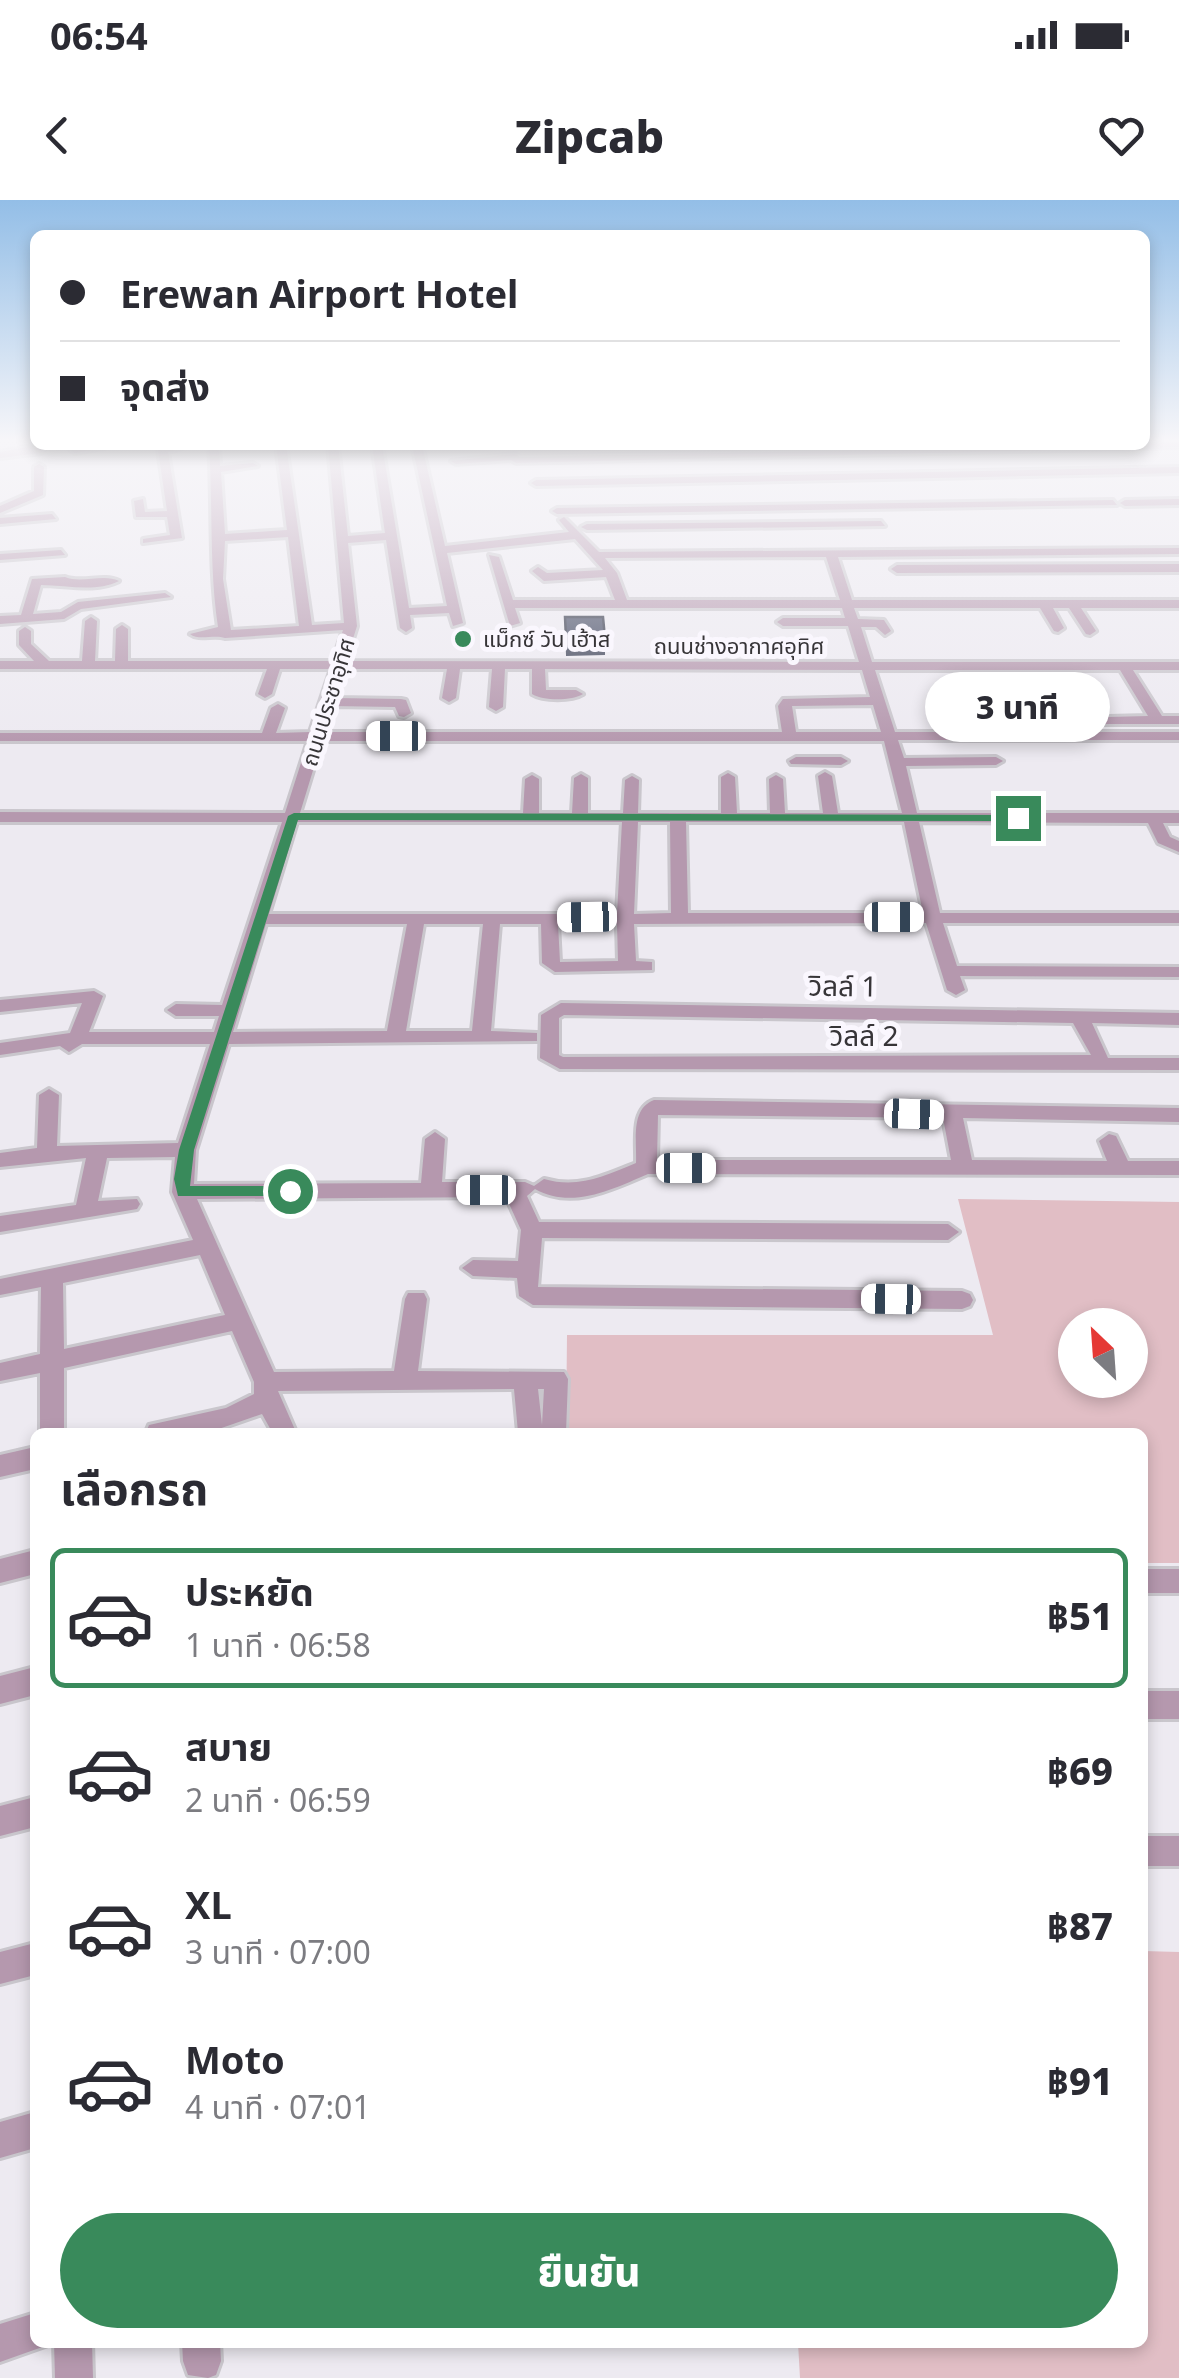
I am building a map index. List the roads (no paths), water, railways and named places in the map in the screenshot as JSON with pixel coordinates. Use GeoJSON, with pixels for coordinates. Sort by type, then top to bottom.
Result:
{"type":"FeatureCollection","features":[{"type":"Feature","properties":{"kind":"street"},"geometry":{"type":"LineString","coordinates":[[220,544],[218,578],[224,630]]}},
{"type":"Feature","properties":{"kind":"street","name":"ถนนประชาอุทิศ"},"geometry":{"type":"LineString","coordinates":[[282,1428],[183,1192],[180,1151],[294,816],[351,626],[306,630],[296,544]]}},
{"type":"Feature","properties":{"kind":"street"},"geometry":{"type":"LineString","coordinates":[[344,544],[351,626]]}},
{"type":"Feature","properties":{"kind":"street"},"geometry":{"type":"LineString","coordinates":[[393,544],[406,628]]}},
{"type":"Feature","properties":{"kind":"street"},"geometry":{"type":"LineString","coordinates":[[403,612],[455,616],[439,544]]}},
{"type":"Feature","properties":{"kind":"street"},"geometry":{"type":"LineString","coordinates":[[440,550],[488,544]]}},
{"type":"Feature","properties":{"kind":"street"},"geometry":{"type":"LineString","coordinates":[[595,544],[622,604]]}},
{"type":"Feature","properties":{"kind":"street"},"geometry":{"type":"LineString","coordinates":[[599,548],[642,544]]}},
{"type":"Feature","properties":{"kind":"street"},"geometry":{"type":"LineString","coordinates":[[599,548],[830,554],[1179,551]]}},
{"type":"Feature","properties":{"kind":"street"},"geometry":{"type":"LineString","coordinates":[[0,557],[61,553]]}},
{"type":"Feature","properties":{"kind":"street"},"geometry":{"type":"LineString","coordinates":[[830,554],[898,762],[932,917],[956,990]]}},
{"type":"Feature","properties":{"kind":"street"},"geometry":{"type":"LineString","coordinates":[[492,557],[514,623]]}},
{"type":"Feature","properties":{"kind":"street"},"geometry":{"type":"LineString","coordinates":[[40,564],[25,644],[46,666]]}},
{"type":"Feature","properties":{"kind":"street"},"geometry":{"type":"LineString","coordinates":[[874,569],[1179,568]]}},
{"type":"Feature","properties":{"kind":"street"},"geometry":{"type":"LineString","coordinates":[[538,571],[544,577],[626,570]]}},
{"type":"Feature","properties":{"kind":"street"},"geometry":{"type":"LineString","coordinates":[[818,570],[855,570]]}},
{"type":"Feature","properties":{"kind":"street"},"geometry":{"type":"LineString","coordinates":[[36,582],[64,581],[72,586],[113,582]]}},
{"type":"Feature","properties":{"kind":"street"},"geometry":{"type":"LineString","coordinates":[[916,588],[925,602]]}},
{"type":"Feature","properties":{"kind":"street"},"geometry":{"type":"LineString","coordinates":[[0,620],[26,624],[67,614],[78,606],[165,597]]}},
{"type":"Feature","properties":{"kind":"street"},"geometry":{"type":"LineString","coordinates":[[1044,603],[1058,628]]}},
{"type":"Feature","properties":{"kind":"street"},"geometry":{"type":"LineString","coordinates":[[1072,603],[1090,632]]}},
{"type":"Feature","properties":{"kind":"street"},"geometry":{"type":"LineString","coordinates":[[508,604],[1179,604]]}},
{"type":"Feature","properties":{"kind":"street"},"geometry":{"type":"LineString","coordinates":[[88,666],[91,621]]}},
{"type":"Feature","properties":{"kind":"street"},"geometry":{"type":"LineString","coordinates":[[783,622],[880,623],[886,631]]}},
{"type":"Feature","properties":{"kind":"street"},"geometry":{"type":"LineString","coordinates":[[120,666],[122,630]]}},
{"type":"Feature","properties":{"kind":"street"},"geometry":{"type":"LineString","coordinates":[[196,634],[224,630],[234,636],[306,630]]}},
{"type":"Feature","properties":{"kind":"street","name":"ถนนช่างอากาศอุทิศ"},"geometry":{"type":"LineString","coordinates":[[0,665],[337,665],[414,658],[454,666],[542,662],[867,666],[914,672],[936,666],[1179,666]]}},
{"type":"Feature","properties":{"kind":"street"},"geometry":{"type":"LineString","coordinates":[[542,662],[539,694],[576,694]]}},
{"type":"Feature","properties":{"kind":"street"},"geometry":{"type":"LineString","coordinates":[[265,694],[275,666]]}},
{"type":"Feature","properties":{"kind":"street"},"geometry":{"type":"LineString","coordinates":[[449,698],[454,666]]}},
{"type":"Feature","properties":{"kind":"street"},"geometry":{"type":"LineString","coordinates":[[496,707],[499,666]]}},
{"type":"Feature","properties":{"kind":"street"},"geometry":{"type":"LineString","coordinates":[[936,666],[942,683]]}},
{"type":"Feature","properties":{"kind":"street"},"geometry":{"type":"LineString","coordinates":[[1124,666],[1157,720]]}},
{"type":"Feature","properties":{"kind":"street"},"geometry":{"type":"LineString","coordinates":[[790,738],[788,702],[877,700]]}},
{"type":"Feature","properties":{"kind":"street"},"geometry":{"type":"LineString","coordinates":[[329,702],[401,704],[404,714]]}},
{"type":"Feature","properties":{"kind":"street"},"geometry":{"type":"LineString","coordinates":[[1093,704],[1097,721],[1179,720]]}},
{"type":"Feature","properties":{"kind":"street"},"geometry":{"type":"LineString","coordinates":[[266,736],[278,708]]}},
{"type":"Feature","properties":{"kind":"street"},"geometry":{"type":"LineString","coordinates":[[0,753],[5,737],[1179,736]]}},
{"type":"Feature","properties":{"kind":"street"},"geometry":{"type":"LineString","coordinates":[[796,761],[842,764],[834,738]]}},
{"type":"Feature","properties":{"kind":"street"},"geometry":{"type":"LineString","coordinates":[[898,762],[996,761]]}},
{"type":"Feature","properties":{"kind":"street"},"geometry":{"type":"LineString","coordinates":[[825,776],[830,818]]}},
{"type":"Feature","properties":{"kind":"street"},"geometry":{"type":"LineString","coordinates":[[728,777],[729,818]]}},
{"type":"Feature","properties":{"kind":"street"},"geometry":{"type":"LineString","coordinates":[[580,818],[581,778]]}},
{"type":"Feature","properties":{"kind":"street"},"geometry":{"type":"LineString","coordinates":[[776,778],[778,818]]}},
{"type":"Feature","properties":{"kind":"street"},"geometry":{"type":"LineString","coordinates":[[531,818],[532,779]]}},
{"type":"Feature","properties":{"kind":"street"},"geometry":{"type":"LineString","coordinates":[[549,918],[551,963],[555,967],[637,966],[625,916],[632,780]]}},
{"type":"Feature","properties":{"kind":"street"},"geometry":{"type":"LineString","coordinates":[[0,817],[1179,818]]}},
{"type":"Feature","properties":{"kind":"street"},"geometry":{"type":"LineString","coordinates":[[24,840],[38,817]]}},
{"type":"Feature","properties":{"kind":"street"},"geometry":{"type":"LineString","coordinates":[[349,841],[354,817]]}},
{"type":"Feature","properties":{"kind":"street"},"geometry":{"type":"LineString","coordinates":[[678,818],[680,917]]}},
{"type":"Feature","properties":{"kind":"street"},"geometry":{"type":"LineString","coordinates":[[1153,818],[1164,840],[1179,847]]}},
{"type":"Feature","properties":{"kind":"street"},"geometry":{"type":"LineString","coordinates":[[395,1038],[416,918]]}},
{"type":"Feature","properties":{"kind":"street"},"geometry":{"type":"LineString","coordinates":[[481,1037],[492,918]]}},
{"type":"Feature","properties":{"kind":"street"},"geometry":{"type":"LineString","coordinates":[[258,919],[1179,918]]}},
{"type":"Feature","properties":{"kind":"street"},"geometry":{"type":"LineString","coordinates":[[950,971],[1179,972]]}},
{"type":"Feature","properties":{"kind":"street"},"geometry":{"type":"LineString","coordinates":[[0,1006],[90,995],[94,1000],[76,1038],[65,1048],[0,1058]]}},
{"type":"Feature","properties":{"kind":"street","name":"วิลล์ 1"},"geometry":{"type":"LineString","coordinates":[[550,1058],[550,1015],[561,1009],[1179,1019]]}},
{"type":"Feature","properties":{"kind":"street"},"geometry":{"type":"LineString","coordinates":[[176,1010],[230,1010]]}},
{"type":"Feature","properties":{"kind":"street"},"geometry":{"type":"LineString","coordinates":[[1080,1019],[1100,1055],[1096,1063]]}},
{"type":"Feature","properties":{"kind":"street"},"geometry":{"type":"LineString","coordinates":[[0,1048],[76,1038],[530,1037]]}},
{"type":"Feature","properties":{"kind":"street","name":"วิลล์ 2"},"geometry":{"type":"LineString","coordinates":[[550,1058],[560,1063],[1179,1064]]}},
{"type":"Feature","properties":{"kind":"street"},"geometry":{"type":"LineString","coordinates":[[47,1153],[50,1095]]}},
{"type":"Feature","properties":{"kind":"street"},"geometry":{"type":"LineString","coordinates":[[646,1167],[648,1113],[654,1106],[1179,1116]]}},
{"type":"Feature","properties":{"kind":"street"},"geometry":{"type":"LineString","coordinates":[[952,1114],[963,1168]]}},
{"type":"Feature","properties":{"kind":"street"},"geometry":{"type":"LineString","coordinates":[[431,1190],[435,1139]]}},
{"type":"Feature","properties":{"kind":"street"},"geometry":{"type":"LineString","coordinates":[[1109,1142],[1122,1168]]}},
{"type":"Feature","properties":{"kind":"street"},"geometry":{"type":"LineString","coordinates":[[86,1210],[98,1150]]}},
{"type":"Feature","properties":{"kind":"street"},"geometry":{"type":"LineString","coordinates":[[0,1160],[98,1150],[143,1150],[149,1154],[180,1151]]}},
{"type":"Feature","properties":{"kind":"street"},"geometry":{"type":"LineString","coordinates":[[183,1192],[514,1190],[544,1186],[554,1190],[580,1189],[598,1188],[646,1167],[1179,1168]]}},
{"type":"Feature","properties":{"kind":"street"},"geometry":{"type":"LineString","coordinates":[[514,1190],[532,1230],[532,1270],[527,1290],[533,1296],[962,1300]]}},
{"type":"Feature","properties":{"kind":"street"},"geometry":{"type":"LineString","coordinates":[[0,1224],[129,1204]]}},
{"type":"Feature","properties":{"kind":"street"},"geometry":{"type":"LineString","coordinates":[[532,1230],[538,1227],[948,1232]]}},
{"type":"Feature","properties":{"kind":"street"},"geometry":{"type":"LineString","coordinates":[[0,1287],[206,1246]]}},
{"type":"Feature","properties":{"kind":"street"},"geometry":{"type":"LineString","coordinates":[[473,1268],[532,1270]]}},
{"type":"Feature","properties":{"kind":"street"},"geometry":{"type":"LineString","coordinates":[[52,1277],[52,1428]]}},
{"type":"Feature","properties":{"kind":"street"},"geometry":{"type":"LineString","coordinates":[[405,1379],[416,1298]]}},
{"type":"Feature","properties":{"kind":"street"},"geometry":{"type":"LineString","coordinates":[[0,1372],[240,1321]]}},
{"type":"Feature","properties":{"kind":"street"},"geometry":{"type":"LineString","coordinates":[[177,1428],[252,1409],[266,1390],[405,1379],[556,1379],[555,1428]]}},
{"type":"Feature","properties":{"kind":"street"},"geometry":{"type":"LineString","coordinates":[[526,1379],[530,1428]]}},
{"type":"Feature","properties":{"kind":"street"},"geometry":{"type":"LineString","coordinates":[[0,1466],[30,1459]]}},
{"type":"Feature","properties":{"kind":"street"},"geometry":{"type":"LineString","coordinates":[[0,1570],[30,1563]]}},
{"type":"Feature","properties":{"kind":"street"},"geometry":{"type":"LineString","coordinates":[[1148,1580],[1179,1581]]}},
{"type":"Feature","properties":{"kind":"street"},"geometry":{"type":"LineString","coordinates":[[0,1690],[30,1682]]}},
{"type":"Feature","properties":{"kind":"street"},"geometry":{"type":"LineString","coordinates":[[1148,1706],[1179,1705]]}},
{"type":"Feature","properties":{"kind":"street"},"geometry":{"type":"LineString","coordinates":[[0,1821],[30,1813]]}},
{"type":"Feature","properties":{"kind":"street"},"geometry":{"type":"LineString","coordinates":[[1148,1851],[1179,1851]]}},
{"type":"Feature","properties":{"kind":"street"},"geometry":{"type":"LineString","coordinates":[[0,1968],[30,1959]]}},
{"type":"Feature","properties":{"kind":"street"},"geometry":{"type":"LineString","coordinates":[[0,2140],[30,2131]]}},
{"type":"Feature","properties":{"kind":"street"},"geometry":{"type":"LineString","coordinates":[[0,2343],[30,2334]]}},
{"type":"Feature","properties":{"kind":"street"},"geometry":{"type":"LineString","coordinates":[[74,2348],[74,2378]]}},
{"type":"Feature","properties":{"kind":"place","name":"แม็กซ์ วัน เฮ้าส"},"geometry":{"type":"Point","coordinates":[463,639]}}]}
